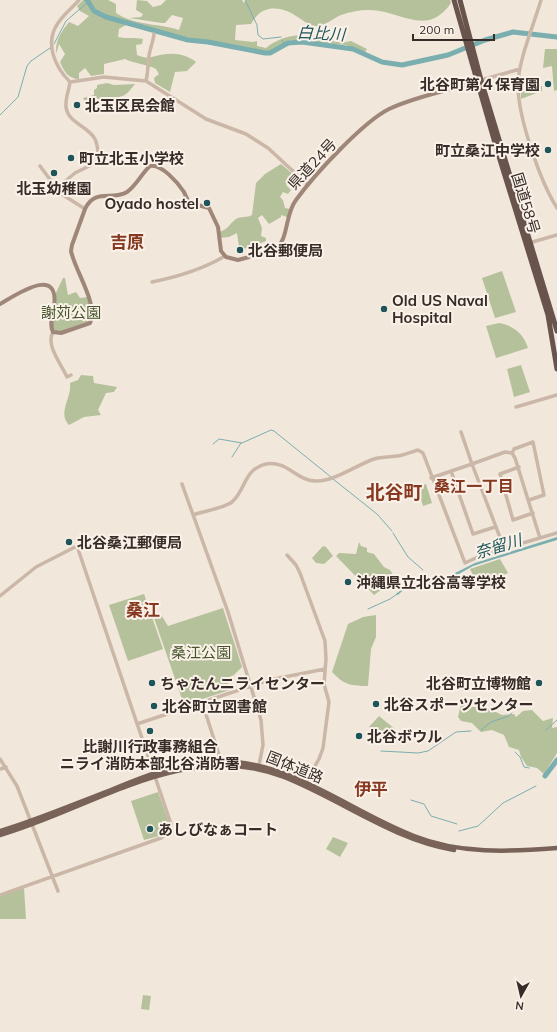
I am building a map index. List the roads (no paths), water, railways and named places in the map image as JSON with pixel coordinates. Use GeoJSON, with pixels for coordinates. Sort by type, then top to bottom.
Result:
{"type":"FeatureCollection","features":[{"type":"Feature","properties":{"kind":"highway","name":"国道58号"},"geometry":{"type":"LineString","coordinates":[[454,0],[557,331]]}},
{"type":"Feature","properties":{"kind":"highway","name":"国道58号"},"geometry":{"type":"LineString","coordinates":[[460,0],[468,42]]}},
{"type":"Feature","properties":{"kind":"highway","name":"国道58号"},"geometry":{"type":"LineString","coordinates":[[529,243],[548,315],[557,369]]}},
{"type":"Feature","properties":{"kind":"main road","name":"県道24号"},"geometry":{"type":"LineString","coordinates":[[225,256],[238,260],[276,250],[282,241],[293,203],[307,184],[361,131],[385,111],[479,81]]}},
{"type":"Feature","properties":{"kind":"main road"},"geometry":{"type":"LineString","coordinates":[[0,304],[34,285],[40,284],[50,287],[54,295],[51,326],[53,332],[61,333],[88,325],[93,316],[90,301],[72,252],[72,245],[85,209],[87,204],[94,198],[126,192],[150,166],[158,166],[184,191],[190,203],[206,206],[212,211],[218,227],[220,251],[225,256]]}},
{"type":"Feature","properties":{"kind":"main road","name":"国体道路"},"geometry":{"type":"LineString","coordinates":[[0,834],[154,775],[191,764],[221,761],[259,765],[282,772],[406,837],[442,848],[487,853],[557,851]]}},
{"type":"Feature","properties":{"kind":"main road","name":"国体道路"},"geometry":{"type":"LineString","coordinates":[[154,775],[191,767],[222,764],[265,770],[305,784],[394,828],[435,843],[464,848],[515,851],[557,848]]}},
{"type":"Feature","properties":{"kind":"main road","name":"国体道路"},"geometry":{"type":"LineString","coordinates":[[0,831],[31,822]]}},
{"type":"Feature","properties":{"kind":"street"},"geometry":{"type":"LineString","coordinates":[[70,82],[60,70],[52,50],[52,44],[54,31],[58,22],[79,0]]}},
{"type":"Feature","properties":{"kind":"street"},"geometry":{"type":"LineString","coordinates":[[541,0],[520,69],[518,82],[521,112],[542,177],[557,208]]}},
{"type":"Feature","properties":{"kind":"street"},"geometry":{"type":"LineString","coordinates":[[146,81],[150,67],[149,54],[153,45],[154,34]]}},
{"type":"Feature","properties":{"kind":"street"},"geometry":{"type":"LineString","coordinates":[[479,81],[520,69]]}},
{"type":"Feature","properties":{"kind":"street"},"geometry":{"type":"LineString","coordinates":[[70,82],[104,77],[146,81],[206,120],[246,134],[268,148],[307,184]]}},
{"type":"Feature","properties":{"kind":"street"},"geometry":{"type":"LineString","coordinates":[[56,189],[75,173],[99,161],[95,138],[67,112],[66,104],[70,82]]}},
{"type":"Feature","properties":{"kind":"street"},"geometry":{"type":"LineString","coordinates":[[40,166],[56,189],[70,201],[85,209]]}},
{"type":"Feature","properties":{"kind":"street"},"geometry":{"type":"LineString","coordinates":[[529,243],[557,235]]}},
{"type":"Feature","properties":{"kind":"street"},"geometry":{"type":"LineString","coordinates":[[152,282],[168,279],[198,269],[225,256]]}},
{"type":"Feature","properties":{"kind":"street"},"geometry":{"type":"LineString","coordinates":[[53,332],[51,335],[52,348],[69,376]]}},
{"type":"Feature","properties":{"kind":"street"},"geometry":{"type":"LineString","coordinates":[[516,407],[557,395]]}},
{"type":"Feature","properties":{"kind":"street"},"geometry":{"type":"LineString","coordinates":[[460,432],[504,548]]}},
{"type":"Feature","properties":{"kind":"street"},"geometry":{"type":"LineString","coordinates":[[512,453],[514,449],[533,442],[544,495],[529,500]]}},
{"type":"Feature","properties":{"kind":"street"},"geometry":{"type":"LineString","coordinates":[[193,515],[207,510],[227,506],[233,502],[252,472],[267,464],[282,465],[312,481],[322,481],[377,459],[420,450],[423,453],[431,478],[465,563],[504,548],[557,532]]}},
{"type":"Feature","properties":{"kind":"street"},"geometry":{"type":"LineString","coordinates":[[431,478],[506,452],[512,453],[517,460],[540,538]]}},
{"type":"Feature","properties":{"kind":"street"},"geometry":{"type":"LineString","coordinates":[[519,467],[500,474],[502,482],[514,520],[533,513]]}},
{"type":"Feature","properties":{"kind":"street"},"geometry":{"type":"LineString","coordinates":[[451,471],[473,534],[495,527]]}},
{"type":"Feature","properties":{"kind":"street"},"geometry":{"type":"LineString","coordinates":[[182,484],[228,612],[251,686],[263,735],[259,765]]}},
{"type":"Feature","properties":{"kind":"street"},"geometry":{"type":"LineString","coordinates":[[0,596],[36,567],[77,546],[171,822],[170,830],[166,835],[0,894]]}},
{"type":"Feature","properties":{"kind":"street"},"geometry":{"type":"LineString","coordinates":[[287,555],[296,565],[300,573],[323,636],[326,655],[324,684],[329,706],[326,740],[319,759],[305,784]]}},
{"type":"Feature","properties":{"kind":"street"},"geometry":{"type":"LineString","coordinates":[[137,724],[274,678],[325,669]]}},
{"type":"Feature","properties":{"kind":"street"},"geometry":{"type":"LineString","coordinates":[[202,702],[221,761]]}},
{"type":"Feature","properties":{"kind":"street"},"geometry":{"type":"LineString","coordinates":[[0,759],[17,786],[58,891]]}},
{"type":"Feature","properties":{"kind":"street"},"geometry":{"type":"LineString","coordinates":[[0,769],[6,767]]}},
{"type":"Feature","properties":{"kind":"water"},"geometry":{"type":"Polygon","coordinates":[[[557,537],[557,540],[473,566],[450,579],[447,577],[475,563],[557,537]]]}},
{"type":"Feature","properties":{"kind":"water"},"geometry":{"type":"Polygon","coordinates":[[[422,577],[436,584],[432,585],[427,583],[422,589],[409,588],[398,595],[396,594],[405,587],[418,585],[422,577]]]}},
{"type":"Feature","properties":{"kind":"waterway","name":"白比川"},"geometry":{"type":"LineString","coordinates":[[87,0],[94,11],[106,17],[188,40],[208,42],[265,53],[270,53],[288,43],[302,42],[353,49],[382,62],[402,65],[448,55],[485,40],[513,32],[557,37]]}},
{"type":"Feature","properties":{"kind":"waterway"},"geometry":{"type":"LineString","coordinates":[[245,0],[257,25],[258,35],[263,39],[281,37]]}},
{"type":"Feature","properties":{"kind":"waterway"},"geometry":{"type":"LineString","coordinates":[[54,44],[66,21],[88,2]]}},
{"type":"Feature","properties":{"kind":"waterway","name":"白比川"},"geometry":{"type":"LineString","coordinates":[[282,40],[284,44]]}},
{"type":"Feature","properties":{"kind":"waterway"},"geometry":{"type":"LineString","coordinates":[[0,115],[18,97],[27,66],[31,61],[50,48]]}},
{"type":"Feature","properties":{"kind":"waterway"},"geometry":{"type":"LineString","coordinates":[[213,444],[219,439],[242,443],[271,430],[331,477]]}},
{"type":"Feature","properties":{"kind":"waterway"},"geometry":{"type":"LineString","coordinates":[[232,457],[241,443]]}},
{"type":"Feature","properties":{"kind":"waterway"},"geometry":{"type":"LineString","coordinates":[[333,479],[377,514],[392,531]]}},
{"type":"Feature","properties":{"kind":"waterway"},"geometry":{"type":"LineString","coordinates":[[393,533],[408,557],[423,570]]}},
{"type":"Feature","properties":{"kind":"waterway","name":"奈留川"},"geometry":{"type":"LineString","coordinates":[[368,609],[390,599],[397,594]]}},
{"type":"Feature","properties":{"kind":"waterway"},"geometry":{"type":"LineString","coordinates":[[481,730],[491,722],[509,716],[512,713]]}},
{"type":"Feature","properties":{"kind":"waterway"},"geometry":{"type":"LineString","coordinates":[[546,730],[557,720]]}},
{"type":"Feature","properties":{"kind":"waterway"},"geometry":{"type":"LineString","coordinates":[[381,751],[418,753],[428,751],[456,732],[471,731]]}},
{"type":"Feature","properties":{"kind":"waterway"},"geometry":{"type":"LineString","coordinates":[[515,752],[520,757],[524,767],[529,768]]}},
{"type":"Feature","properties":{"kind":"waterway"},"geometry":{"type":"LineString","coordinates":[[545,776],[557,760]]}},
{"type":"Feature","properties":{"kind":"waterway"},"geometry":{"type":"LineString","coordinates":[[459,831],[478,826],[503,803],[536,786]]}},
{"type":"Feature","properties":{"kind":"waterway"},"geometry":{"type":"LineString","coordinates":[[411,800],[424,804],[431,816],[457,824]]}},
{"type":"Feature","properties":{"kind":"place","name":"北谷町第４保育園"},"geometry":{"type":"Point","coordinates":[548,84]}},
{"type":"Feature","properties":{"kind":"place","name":"北玉区民会館"},"geometry":{"type":"Point","coordinates":[77,105]}},
{"type":"Feature","properties":{"kind":"place","name":"町立桑江中学校"},"geometry":{"type":"Point","coordinates":[548,150]}},
{"type":"Feature","properties":{"kind":"place","name":"町立北玉小学校"},"geometry":{"type":"Point","coordinates":[71,158]}},
{"type":"Feature","properties":{"kind":"place","name":"北玉幼稚園"},"geometry":{"type":"Point","coordinates":[54,173]}},
{"type":"Feature","properties":{"kind":"place","name":"Oyado hostel"},"geometry":{"type":"Point","coordinates":[207,203]}},
{"type":"Feature","properties":{"kind":"place","name":"北谷郵便局"},"geometry":{"type":"Point","coordinates":[240,250]}},
{"type":"Feature","properties":{"kind":"place","name":"Old US Naval Hospital"},"geometry":{"type":"Point","coordinates":[384,309]}},
{"type":"Feature","properties":{"kind":"place","name":"北谷桑江郵便局"},"geometry":{"type":"Point","coordinates":[69,542]}},
{"type":"Feature","properties":{"kind":"place","name":"沖縄県立北谷高等学校"},"geometry":{"type":"Point","coordinates":[348,582]}},
{"type":"Feature","properties":{"kind":"place","name":"ちゃたんニライセンター"},"geometry":{"type":"Point","coordinates":[152,683]}},
{"type":"Feature","properties":{"kind":"place","name":"北谷町立博物館"},"geometry":{"type":"Point","coordinates":[539,683]}},
{"type":"Feature","properties":{"kind":"place","name":"北谷スポーツセンター"},"geometry":{"type":"Point","coordinates":[376,704]}},
{"type":"Feature","properties":{"kind":"place","name":"北谷町立図書館"},"geometry":{"type":"Point","coordinates":[154,706]}},
{"type":"Feature","properties":{"kind":"place","name":"比謝川行政事務組合 ニライ消防本部北谷消防署"},"geometry":{"type":"Point","coordinates":[150,731]}},
{"type":"Feature","properties":{"kind":"place","name":"北谷ボウル"},"geometry":{"type":"Point","coordinates":[359,736]}},
{"type":"Feature","properties":{"kind":"place","name":"あしびなぁコート"},"geometry":{"type":"Point","coordinates":[150,829]}},
{"type":"Feature","properties":{"kind":"district","name":"吉原"},"geometry":{"type":"Point","coordinates":[127,241]}},
{"type":"Feature","properties":{"kind":"district","name":"桑江一丁目"},"geometry":{"type":"Point","coordinates":[474,486]}},
{"type":"Feature","properties":{"kind":"district","name":"北谷町"},"geometry":{"type":"Point","coordinates":[394,492]}},
{"type":"Feature","properties":{"kind":"district","name":"桑江"},"geometry":{"type":"Point","coordinates":[143,609]}},
{"type":"Feature","properties":{"kind":"district","name":"伊平"},"geometry":{"type":"Point","coordinates":[371,788]}},
{"type":"Feature","properties":{"kind":"park label","name":"謝苅公園"},"geometry":{"type":"Point","coordinates":[71,312]}},
{"type":"Feature","properties":{"kind":"park label","name":"桑江公園"},"geometry":{"type":"Point","coordinates":[201,652]}}]}
